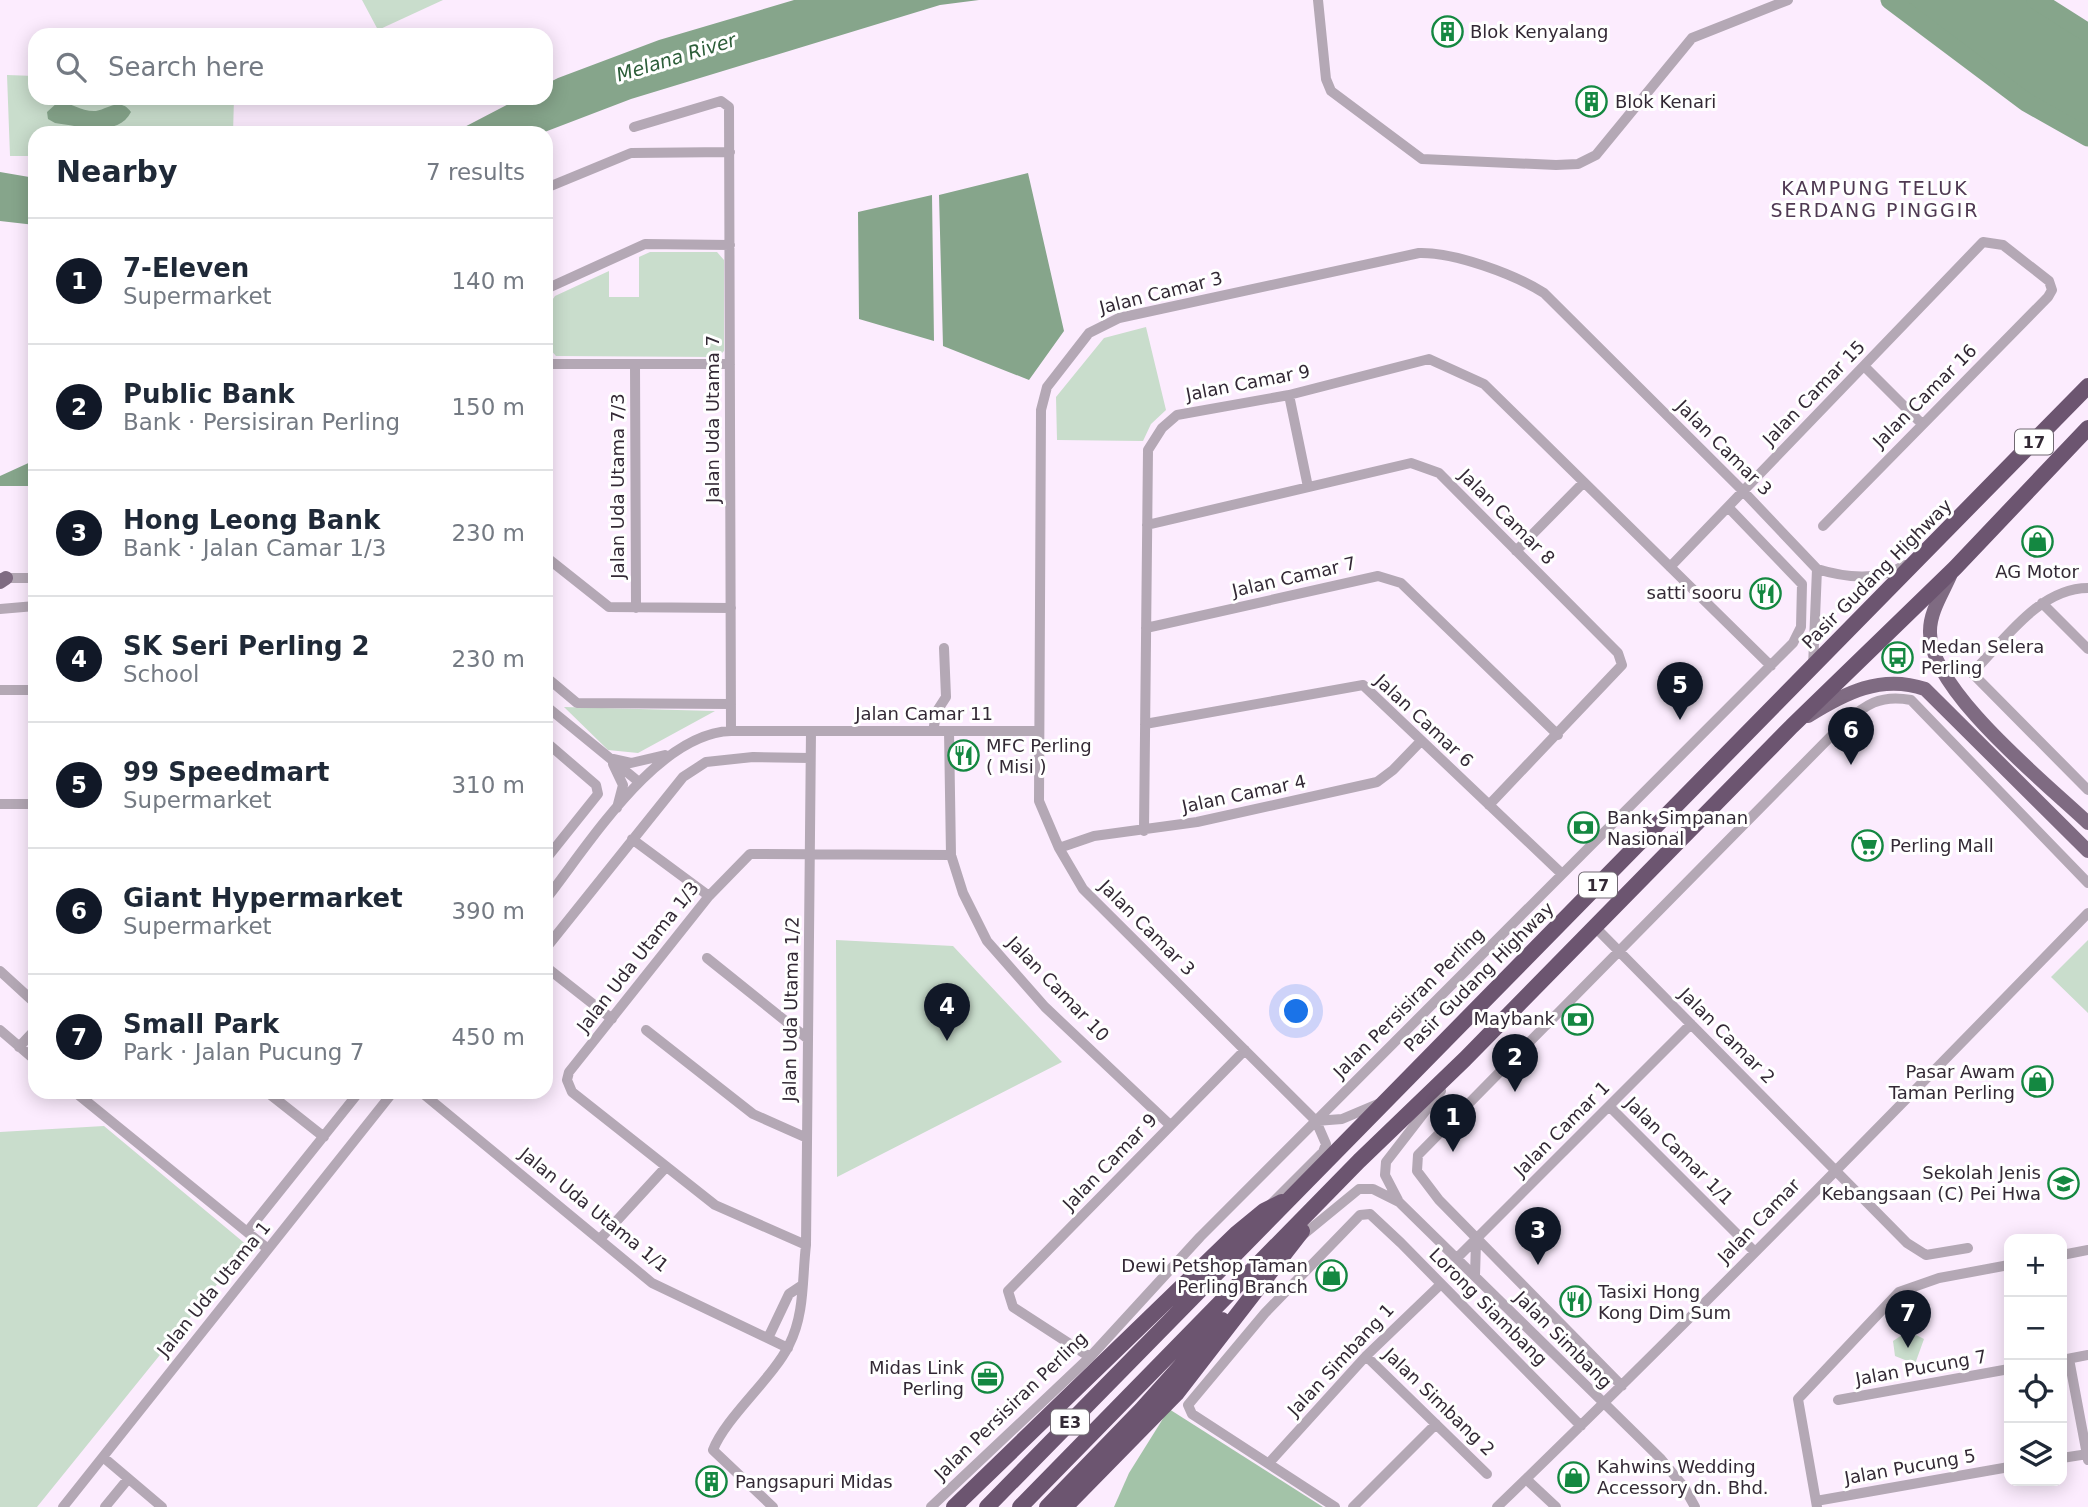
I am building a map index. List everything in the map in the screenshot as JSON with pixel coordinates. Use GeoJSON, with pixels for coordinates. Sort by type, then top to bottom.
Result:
{"type":"FeatureCollection","features":[{"type":"Feature","properties":{"kind":"highway","name":"Pasir Gudang Highway"},"geometry":{"type":"LineString","coordinates":[[987,1507],[2088,386]]}},
{"type":"Feature","properties":{"kind":"highway","name":"17"},"geometry":{"type":"LineString","coordinates":[[1171,1352],[1359,1161],[1596,928],[1792,726],[1955,568],[2088,428]]}},
{"type":"Feature","properties":{"kind":"highway"},"geometry":{"type":"LineString","coordinates":[[1065,1507],[1176,1394],[1253,1292],[1359,1161]]}},
{"type":"Feature","properties":{"kind":"highway"},"geometry":{"type":"LineString","coordinates":[[954,1507],[1189,1278],[1264,1211],[1295,1196]]}},
{"type":"Feature","properties":{"kind":"highway"},"geometry":{"type":"LineString","coordinates":[[1046,1507],[1142,1410],[1225,1317],[1253,1292]]}},
{"type":"Feature","properties":{"kind":"highway","name":"E3"},"geometry":{"type":"LineString","coordinates":[[1020,1507],[1171,1352]]}},
{"type":"Feature","properties":{"kind":"main road"},"geometry":{"type":"LineString","coordinates":[[1955,568],[1935,606],[1930,629],[1937,665],[1968,709],[2088,825]]}},
{"type":"Feature","properties":{"kind":"main road"},"geometry":{"type":"LineString","coordinates":[[1792,726],[1858,688],[1906,682],[1925,689],[2088,851]]}},
{"type":"Feature","properties":{"kind":"street"},"geometry":{"type":"LineString","coordinates":[[1318,0],[1324,68],[1331,91],[1422,159],[1556,165],[1578,164],[1597,155],[1692,38],[1788,0]]}},
{"type":"Feature","properties":{"kind":"street","name":"Jalan Uda Utama 7"},"geometry":{"type":"LineString","coordinates":[[634,127],[721,101],[729,107],[731,731]]}},
{"type":"Feature","properties":{"kind":"street"},"geometry":{"type":"LineString","coordinates":[[553,185],[631,153],[730,152]]}},
{"type":"Feature","properties":{"kind":"street","name":"Jalan Camar 15"},"geometry":{"type":"LineString","coordinates":[[1670,567],[1983,242],[2003,245],[2049,281],[2052,290]]}},
{"type":"Feature","properties":{"kind":"street"},"geometry":{"type":"LineString","coordinates":[[553,286],[645,244],[730,246]]}},
{"type":"Feature","properties":{"kind":"street","name":"Jalan Camar 3"},"geometry":{"type":"LineString","coordinates":[[1316,1121],[1083,889],[1059,848],[1039,801],[1041,410],[1047,387],[1089,332],[1119,318],[1419,253],[1462,260],[1522,280],[1544,293],[1743,491],[1817,569]]}},
{"type":"Feature","properties":{"kind":"street","name":"Jalan Camar 16"},"geometry":{"type":"LineString","coordinates":[[1823,526],[2052,290]]}},
{"type":"Feature","properties":{"kind":"street","name":"Jalan Camar 9"},"geometry":{"type":"LineString","coordinates":[[1143,831],[1148,450],[1162,428],[1177,415],[1289,395],[1429,359],[1484,384],[1670,567]]}},
{"type":"Feature","properties":{"kind":"street"},"geometry":{"type":"LineString","coordinates":[[553,363],[730,365]]}},
{"type":"Feature","properties":{"kind":"street","name":"Jalan Uda Utama 7/3"},"geometry":{"type":"LineString","coordinates":[[635,364],[636,608]]}},
{"type":"Feature","properties":{"kind":"street"},"geometry":{"type":"LineString","coordinates":[[1864,366],[1922,424]]}},
{"type":"Feature","properties":{"kind":"street"},"geometry":{"type":"LineString","coordinates":[[1289,395],[1308,487]]}},
{"type":"Feature","properties":{"kind":"street","name":"Jalan Camar 8"},"geometry":{"type":"LineString","coordinates":[[1147,524],[1411,463],[1439,474],[1618,653],[1622,665],[1489,805]]}},
{"type":"Feature","properties":{"kind":"street"},"geometry":{"type":"LineString","coordinates":[[1516,551],[1583,483]]}},
{"type":"Feature","properties":{"kind":"street","name":"Jalan Persisiran Perling"},"geometry":{"type":"LineString","coordinates":[[931,1507],[1090,1357],[1200,1237],[1793,643],[1801,627],[1804,592],[1798,579],[1728,507]]}},
{"type":"Feature","properties":{"kind":"street"},"geometry":{"type":"LineString","coordinates":[[1813,667],[1817,569],[1869,576],[1894,572],[1928,550]]}},
{"type":"Feature","properties":{"kind":"street"},"geometry":{"type":"LineString","coordinates":[[553,563],[609,607],[731,608]]}},
{"type":"Feature","properties":{"kind":"street"},"geometry":{"type":"LineString","coordinates":[[1670,567],[1771,666]]}},
{"type":"Feature","properties":{"kind":"street","name":"Jalan Camar 7"},"geometry":{"type":"LineString","coordinates":[[1146,628],[1378,576],[1401,583],[1558,735]]}},
{"type":"Feature","properties":{"kind":"street"},"geometry":{"type":"LineString","coordinates":[[2,579],[28,578]]}},
{"type":"Feature","properties":{"kind":"street"},"geometry":{"type":"LineString","coordinates":[[2088,588],[2069,588],[2042,603],[1972,673],[2088,789]]}},
{"type":"Feature","properties":{"kind":"street"},"geometry":{"type":"LineString","coordinates":[[2042,603],[2088,649]]}},
{"type":"Feature","properties":{"kind":"street"},"geometry":{"type":"LineString","coordinates":[[0,609],[28,607]]}},
{"type":"Feature","properties":{"kind":"street"},"geometry":{"type":"LineString","coordinates":[[933,731],[937,711],[946,697],[944,648]]}},
{"type":"Feature","properties":{"kind":"street"},"geometry":{"type":"LineString","coordinates":[[553,683],[578,703],[731,704]]}},
{"type":"Feature","properties":{"kind":"street","name":"Jalan Camar 6"},"geometry":{"type":"LineString","coordinates":[[1145,724],[1363,685],[1562,874]]}},
{"type":"Feature","properties":{"kind":"street"},"geometry":{"type":"LineString","coordinates":[[0,690],[28,691]]}},
{"type":"Feature","properties":{"kind":"street"},"geometry":{"type":"LineString","coordinates":[[1622,1386],[1477,1239],[1417,1171],[1418,1155],[1843,723],[1868,703],[1880,699],[1910,701],[2088,883]]}},
{"type":"Feature","properties":{"kind":"street"},"geometry":{"type":"LineString","coordinates":[[553,712],[639,782]]}},
{"type":"Feature","properties":{"kind":"street"},"geometry":{"type":"LineString","coordinates":[[553,890],[639,782],[667,755],[689,742],[731,731],[811,731]]}},
{"type":"Feature","properties":{"kind":"street","name":"Jalan Camar 11"},"geometry":{"type":"LineString","coordinates":[[811,731],[1038,731]]}},
{"type":"Feature","properties":{"kind":"street","name":"Jalan Uda Utama 1/2"},"geometry":{"type":"LineString","coordinates":[[788,1348],[803,1296],[801,1286],[806,1245],[811,731]]}},
{"type":"Feature","properties":{"kind":"street","name":"Jalan Camar 10"},"geometry":{"type":"LineString","coordinates":[[949,731],[951,855],[962,894],[987,942],[1004,963],[1170,1125]]}},
{"type":"Feature","properties":{"kind":"street","name":"Jalan Camar 4"},"geometry":{"type":"LineString","coordinates":[[1059,848],[1094,836],[1143,831],[1377,782],[1393,771],[1421,741]]}},
{"type":"Feature","properties":{"kind":"street"},"geometry":{"type":"LineString","coordinates":[[553,749],[596,785],[598,794],[553,850]]}},
{"type":"Feature","properties":{"kind":"street"},"geometry":{"type":"LineString","coordinates":[[610,758],[631,763],[667,755]]}},
{"type":"Feature","properties":{"kind":"street"},"geometry":{"type":"LineString","coordinates":[[553,939],[675,785],[706,762],[754,757],[810,758]]}},
{"type":"Feature","properties":{"kind":"street"},"geometry":{"type":"LineString","coordinates":[[610,758],[622,785],[616,811]]}},
{"type":"Feature","properties":{"kind":"street"},"geometry":{"type":"LineString","coordinates":[[0,804],[28,804]]}},
{"type":"Feature","properties":{"kind":"street"},"geometry":{"type":"LineString","coordinates":[[2076,838],[2088,825]]}},
{"type":"Feature","properties":{"kind":"street"},"geometry":{"type":"LineString","coordinates":[[632,839],[709,895]]}},
{"type":"Feature","properties":{"kind":"street","name":"Jalan Uda Utama 1/3"},"geometry":{"type":"LineString","coordinates":[[806,1245],[715,1205],[568,1086],[567,1080],[573,1065],[709,895],[750,854],[951,855]]}},
{"type":"Feature","properties":{"kind":"street","name":"Jalan Camar"},"geometry":{"type":"LineString","coordinates":[[1497,1507],[1622,1386],[1834,1169],[1900,1107],[2088,913]]}},
{"type":"Feature","properties":{"kind":"street","name":"Jalan Camar 2"},"geometry":{"type":"LineString","coordinates":[[1596,928],[1907,1243],[1926,1255],[1934,1256]]}},
{"type":"Feature","properties":{"kind":"street"},"geometry":{"type":"LineString","coordinates":[[707,958],[808,1039]]}},
{"type":"Feature","properties":{"kind":"street"},"geometry":{"type":"LineString","coordinates":[[0,971],[28,997]]}},
{"type":"Feature","properties":{"kind":"street"},"geometry":{"type":"LineString","coordinates":[[553,973],[612,1019]]}},
{"type":"Feature","properties":{"kind":"street","name":"Jalan Camar 1"},"geometry":{"type":"LineString","coordinates":[[1457,1258],[1691,1024]]}},
{"type":"Feature","properties":{"kind":"street"},"geometry":{"type":"LineString","coordinates":[[646,1030],[753,1114],[807,1138]]}},
{"type":"Feature","properties":{"kind":"street"},"geometry":{"type":"LineString","coordinates":[[3,1034],[28,1054]]}},
{"type":"Feature","properties":{"kind":"street"},"geometry":{"type":"LineString","coordinates":[[19,1047],[28,1037]]}},
{"type":"Feature","properties":{"kind":"street","name":"Jalan Camar 9"},"geometry":{"type":"LineString","coordinates":[[1090,1357],[1013,1307],[1008,1291],[1245,1050]]}},
{"type":"Feature","properties":{"kind":"street"},"geometry":{"type":"LineString","coordinates":[[1399,1202],[1385,1175],[1386,1162],[1465,1059]]}},
{"type":"Feature","properties":{"kind":"street"},"geometry":{"type":"LineString","coordinates":[[84,1099],[268,1249]]}},
{"type":"Feature","properties":{"kind":"street"},"geometry":{"type":"LineString","coordinates":[[276,1099],[324,1137]]}},
{"type":"Feature","properties":{"kind":"street"},"geometry":{"type":"LineString","coordinates":[[247,1232],[354,1099]]}},
{"type":"Feature","properties":{"kind":"street","name":"Jalan Uda Utama 1"},"geometry":{"type":"LineString","coordinates":[[63,1507],[387,1099]]}},
{"type":"Feature","properties":{"kind":"street","name":"Jalan Uda Utama 1/1"},"geometry":{"type":"LineString","coordinates":[[433,1099],[652,1283],[769,1336],[788,1348]]}},
{"type":"Feature","properties":{"kind":"street"},"geometry":{"type":"LineString","coordinates":[[1264,1211],[1323,1152],[1326,1144],[1316,1121],[1342,1119],[1382,1102]]}},
{"type":"Feature","properties":{"kind":"street","name":"Jalan Camar 1/1"},"geometry":{"type":"LineString","coordinates":[[1609,1107],[1754,1251]]}},
{"type":"Feature","properties":{"kind":"street"},"geometry":{"type":"LineString","coordinates":[[600,1239],[666,1167]]}},
{"type":"Feature","properties":{"kind":"street"},"geometry":{"type":"LineString","coordinates":[[1291,1245],[1359,1189],[1373,1189],[1399,1202]]}},
{"type":"Feature","properties":{"kind":"street","name":"Jalan Simbang"},"geometry":{"type":"LineString","coordinates":[[1399,1202],[1660,1458],[1685,1487],[1695,1507]]}},
{"type":"Feature","properties":{"kind":"street","name":"Lorong Siambang"},"geometry":{"type":"LineString","coordinates":[[1269,1463],[1192,1414],[1188,1405],[1274,1304],[1360,1214],[1370,1214],[1581,1426]]}},
{"type":"Feature","properties":{"kind":"street"},"geometry":{"type":"LineString","coordinates":[[1444,1245],[1453,1246],[1477,1239]]}},
{"type":"Feature","properties":{"kind":"street"},"geometry":{"type":"LineString","coordinates":[[1475,1276],[1473,1248],[1477,1239]]}},
{"type":"Feature","properties":{"kind":"street"},"geometry":{"type":"LineString","coordinates":[[1939,1278],[1934,1256],[1968,1248]]}},
{"type":"Feature","properties":{"kind":"street"},"geometry":{"type":"LineString","coordinates":[[2067,1254],[2088,1250]]}},
{"type":"Feature","properties":{"kind":"street"},"geometry":{"type":"LineString","coordinates":[[1816,1504],[1798,1399],[1899,1292],[1939,1278],[2004,1266]]}},
{"type":"Feature","properties":{"kind":"street","name":"Jalan Simbang 1"},"geometry":{"type":"LineString","coordinates":[[1269,1463],[1366,1356],[1440,1285]]}},
{"type":"Feature","properties":{"kind":"street"},"geometry":{"type":"LineString","coordinates":[[769,1336],[789,1294],[801,1286]]}},
{"type":"Feature","properties":{"kind":"street"},"geometry":{"type":"LineString","coordinates":[[773,1507],[713,1450],[788,1348]]}},
{"type":"Feature","properties":{"kind":"street"},"geometry":{"type":"LineString","coordinates":[[2067,1359],[2088,1355]]}},
{"type":"Feature","properties":{"kind":"street","name":"Jalan Simbang 2"},"geometry":{"type":"LineString","coordinates":[[1366,1356],[1487,1474]]}},
{"type":"Feature","properties":{"kind":"street"},"geometry":{"type":"LineString","coordinates":[[2066,1360],[2088,1456],[2067,1458]]}},
{"type":"Feature","properties":{"kind":"street","name":"Jalan Pucung 7"},"geometry":{"type":"LineString","coordinates":[[1839,1400],[2004,1370]]}},
{"type":"Feature","properties":{"kind":"street"},"geometry":{"type":"LineString","coordinates":[[1353,1507],[1436,1424]]}},
{"type":"Feature","properties":{"kind":"street"},"geometry":{"type":"LineString","coordinates":[[103,1457],[162,1507]]}},
{"type":"Feature","properties":{"kind":"street"},"geometry":{"type":"LineString","coordinates":[[1269,1463],[1335,1507]]}},
{"type":"Feature","properties":{"kind":"street","name":"Jalan Pucung 5"},"geometry":{"type":"LineString","coordinates":[[1816,1504],[2004,1468]]}},
{"type":"Feature","properties":{"kind":"street"},"geometry":{"type":"LineString","coordinates":[[105,1507],[128,1479]]}},
{"type":"Feature","properties":{"kind":"street"},"geometry":{"type":"LineString","coordinates":[[1527,1479],[1556,1507]]}},
{"type":"Feature","properties":{"kind":"shaded area"},"geometry":{"type":"Polygon","coordinates":[[[362,0],[443,0],[382,28],[377,28],[362,0]]]}},
{"type":"Feature","properties":{"kind":"shaded area"},"geometry":{"type":"Polygon","coordinates":[[[7,75],[28,76],[28,105],[234,105],[233,126],[28,126],[28,156],[10,156],[7,75]]]}},
{"type":"Feature","properties":{"kind":"shaded area"},"geometry":{"type":"Polygon","coordinates":[[[650,252],[717,252],[724,260],[724,351],[718,357],[556,356],[553,353],[555,296],[609,271],[609,297],[639,297],[639,257],[650,252]]]}},
{"type":"Feature","properties":{"kind":"shaded area"},"geometry":{"type":"Polygon","coordinates":[[[1146,327],[1166,410],[1151,424],[1143,441],[1057,440],[1056,397],[1104,338],[1146,327]]]}},
{"type":"Feature","properties":{"kind":"shaded area"},"geometry":{"type":"Polygon","coordinates":[[[564,707],[715,711],[638,753],[608,750],[564,707]]]}},
{"type":"Feature","properties":{"kind":"shaded area"},"geometry":{"type":"Polygon","coordinates":[[[836,940],[953,946],[1062,1062],[837,1177],[836,940]]]}},
{"type":"Feature","properties":{"kind":"shaded area"},"geometry":{"type":"Polygon","coordinates":[[[2088,940],[2088,1013],[2051,977],[2088,940]]]}},
{"type":"Feature","properties":{"kind":"shaded area"},"geometry":{"type":"Polygon","coordinates":[[[104,1126],[248,1246],[37,1507],[0,1507],[0,1132],[104,1126]]]}},
{"type":"Feature","properties":{"kind":"shaded area"},"geometry":{"type":"Polygon","coordinates":[[[1908,1331],[1924,1339],[1915,1364],[1895,1356],[1893,1341],[1908,1331]]]}},
{"type":"Feature","properties":{"kind":"shaded area"},"geometry":{"type":"Polygon","coordinates":[[[1169,1409],[1323,1507],[1114,1507],[1129,1473],[1169,1409]]]}},
{"type":"Feature","properties":{"kind":"water","name":"Melana River"},"geometry":{"type":"Polygon","coordinates":[[[794,0],[979,0],[940,5],[631,99],[553,129],[553,126],[466,126],[507,105],[553,105],[553,80],[659,40],[794,0]]]}},
{"type":"Feature","properties":{"kind":"water"},"geometry":{"type":"Polygon","coordinates":[[[1890,0],[2036,0],[2088,33],[2088,137],[2026,102],[1890,0]]]}},
{"type":"Feature","properties":{"kind":"water"},"geometry":{"type":"Polygon","coordinates":[[[55,105],[70,105],[96,111],[123,105],[131,112],[125,120],[114,126],[75,126],[55,123],[48,119],[47,112],[55,105]]]}},
{"type":"Feature","properties":{"kind":"water"},"geometry":{"type":"Polygon","coordinates":[[[0,172],[28,177],[28,224],[0,221],[0,172]]]}},
{"type":"Feature","properties":{"kind":"water"},"geometry":{"type":"Polygon","coordinates":[[[1028,173],[1064,331],[1029,380],[943,346],[939,195],[1028,173]]]}},
{"type":"Feature","properties":{"kind":"water"},"geometry":{"type":"Polygon","coordinates":[[[932,195],[934,341],[859,319],[858,212],[932,195]]]}},
{"type":"Feature","properties":{"kind":"water"},"geometry":{"type":"Polygon","coordinates":[[[28,463],[28,486],[0,486],[0,476],[28,463]]]}},
{"type":"Feature","properties":{"kind":"waterway"},"geometry":{"type":"LineString","coordinates":[[1890,0],[2026,102],[2088,137]]}},
{"type":"Feature","properties":{"kind":"waterway"},"geometry":{"type":"LineString","coordinates":[[2036,0],[2088,33]]}},
{"type":"Feature","properties":{"kind":"place","name":"Blok Kenyalang"},"geometry":{"type":"Point","coordinates":[1447,32]}},
{"type":"Feature","properties":{"kind":"place","name":"Blok Kenari"},"geometry":{"type":"Point","coordinates":[1592,102]}},
{"type":"Feature","properties":{"kind":"place","name":"AG Motor"},"geometry":{"type":"Point","coordinates":[2037,541]}},
{"type":"Feature","properties":{"kind":"place","name":"satti sooru"},"geometry":{"type":"Point","coordinates":[1765,593]}},
{"type":"Feature","properties":{"kind":"place","name":"Medan Selera Perling"},"geometry":{"type":"Point","coordinates":[1898,657]}},
{"type":"Feature","properties":{"kind":"place","name":"99 Speedmart"},"geometry":{"type":"Point","coordinates":[1680,720]}},
{"type":"Feature","properties":{"kind":"place","name":"MFC Perling ( Misi )"},"geometry":{"type":"Point","coordinates":[963,756]}},
{"type":"Feature","properties":{"kind":"place","name":"Giant Hypermarket"},"geometry":{"type":"Point","coordinates":[1851,765]}},
{"type":"Feature","properties":{"kind":"place","name":"Bank Simpanan Nasional"},"geometry":{"type":"Point","coordinates":[1584,828]}},
{"type":"Feature","properties":{"kind":"place","name":"Perling Mall"},"geometry":{"type":"Point","coordinates":[1867,846]}},
{"type":"Feature","properties":{"kind":"place","name":"Maybank"},"geometry":{"type":"Point","coordinates":[1578,1019]}},
{"type":"Feature","properties":{"kind":"place","name":"SK Seri Perling 2"},"geometry":{"type":"Point","coordinates":[947,1041]}},
{"type":"Feature","properties":{"kind":"place","name":"Pasar Awam Taman Perling"},"geometry":{"type":"Point","coordinates":[2038,1082]}},
{"type":"Feature","properties":{"kind":"place","name":"Public Bank"},"geometry":{"type":"Point","coordinates":[1515,1092]}},
{"type":"Feature","properties":{"kind":"place","name":"7-Eleven"},"geometry":{"type":"Point","coordinates":[1453,1152]}},
{"type":"Feature","properties":{"kind":"place","name":"Sekolah Jenis Kebangsaan (C) Pei Hwa"},"geometry":{"type":"Point","coordinates":[2064,1183]}},
{"type":"Feature","properties":{"kind":"place","name":"Hong Leong Bank"},"geometry":{"type":"Point","coordinates":[1538,1265]}},
{"type":"Feature","properties":{"kind":"place","name":"Dewi Petshop Taman Perling Branch"},"geometry":{"type":"Point","coordinates":[1331,1276]}},
{"type":"Feature","properties":{"kind":"place","name":"Tasixi Hong Kong Dim Sum"},"geometry":{"type":"Point","coordinates":[1575,1302]}},
{"type":"Feature","properties":{"kind":"place","name":"Small Park"},"geometry":{"type":"Point","coordinates":[1908,1348]}},
{"type":"Feature","properties":{"kind":"place","name":"Midas Link Perling"},"geometry":{"type":"Point","coordinates":[987,1378]}},
{"type":"Feature","properties":{"kind":"place","name":"Kahwins Wedding Accessory dn. Bhd."},"geometry":{"type":"Point","coordinates":[1574,1477]}},
{"type":"Feature","properties":{"kind":"place","name":"Pangsapuri Midas"},"geometry":{"type":"Point","coordinates":[712,1482]}},
{"type":"Feature","properties":{"kind":"district","name":"KAMPUNG TELUK SERDANG PINGGIR"},"geometry":{"type":"Point","coordinates":[1875,199]}}]}
